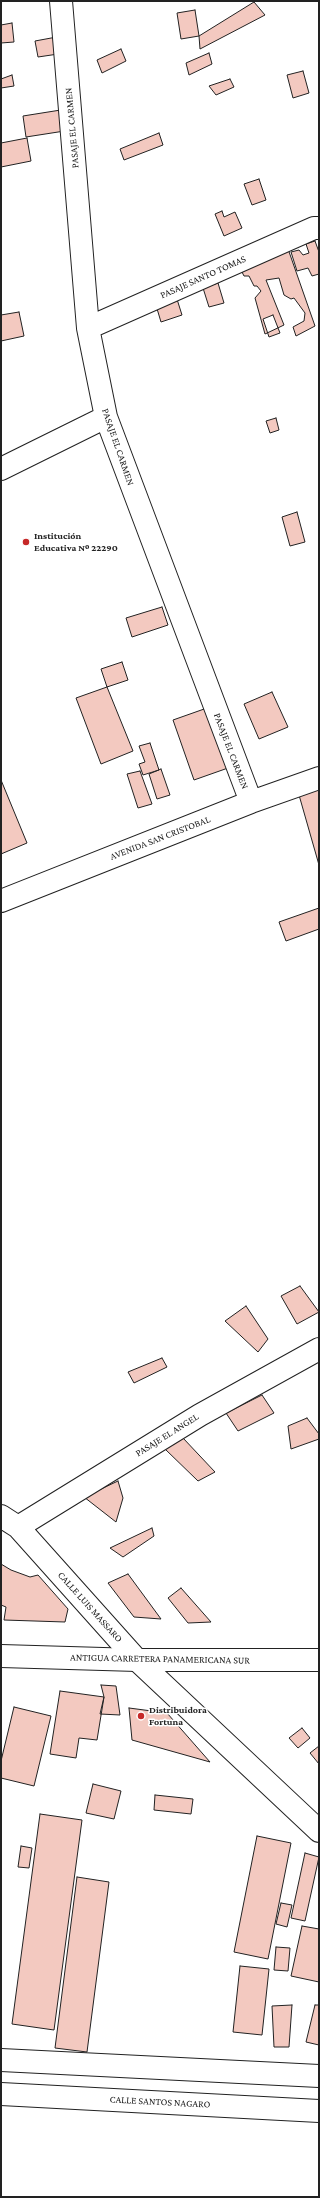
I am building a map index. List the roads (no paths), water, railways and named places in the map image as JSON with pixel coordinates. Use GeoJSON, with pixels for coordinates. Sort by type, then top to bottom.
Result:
{"type":"FeatureCollection","features":[{"type":"Feature","properties":{"kind":"main road","name":"PASAJE EL CARMEN"},"geometry":{"type":"LineString","coordinates":[[61,1],[88,328],[106,417],[251,802]]}},
{"type":"Feature","properties":{"kind":"main road","name":"PASAJE SANTO TOMAS"},"geometry":{"type":"LineString","coordinates":[[88,328],[307,231],[319,228]]}},
{"type":"Feature","properties":{"kind":"main road"},"geometry":{"type":"LineString","coordinates":[[1,469],[106,417]]}},
{"type":"Feature","properties":{"kind":"main road","name":"AVENIDA SAN CRISTOBAL"},"geometry":{"type":"LineString","coordinates":[[1,901],[251,802],[319,778]]}},
{"type":"Feature","properties":{"kind":"main road","name":"PASAJE EL ANGEL"},"geometry":{"type":"LineString","coordinates":[[10,1521],[319,1349]]}},
{"type":"Feature","properties":{"kind":"main road","name":"CALLE LUIS MASSARO"},"geometry":{"type":"LineString","coordinates":[[10,1521],[137,1660],[319,1831]]}},
{"type":"Feature","properties":{"kind":"main road","name":"ANTIGUA CARRETERA PANAMERICANA SUR"},"geometry":{"type":"LineString","coordinates":[[1,1656],[137,1660],[319,1660]]}},
{"type":"Feature","properties":{"kind":"main road"},"geometry":{"type":"LineString","coordinates":[[1,2060],[319,2076]]}},
{"type":"Feature","properties":{"kind":"main road","name":"CALLE SANTOS NAGARO"},"geometry":{"type":"LineString","coordinates":[[1,2094],[319,2111]]}},
{"type":"Feature","properties":{"kind":"place","name":"Institución Educativa Nº 22290"},"geometry":{"type":"Point","coordinates":[26,542]}},
{"type":"Feature","properties":{"kind":"place","name":"Distribuidora Fortuna"},"geometry":{"type":"Point","coordinates":[141,1716]}}]}
